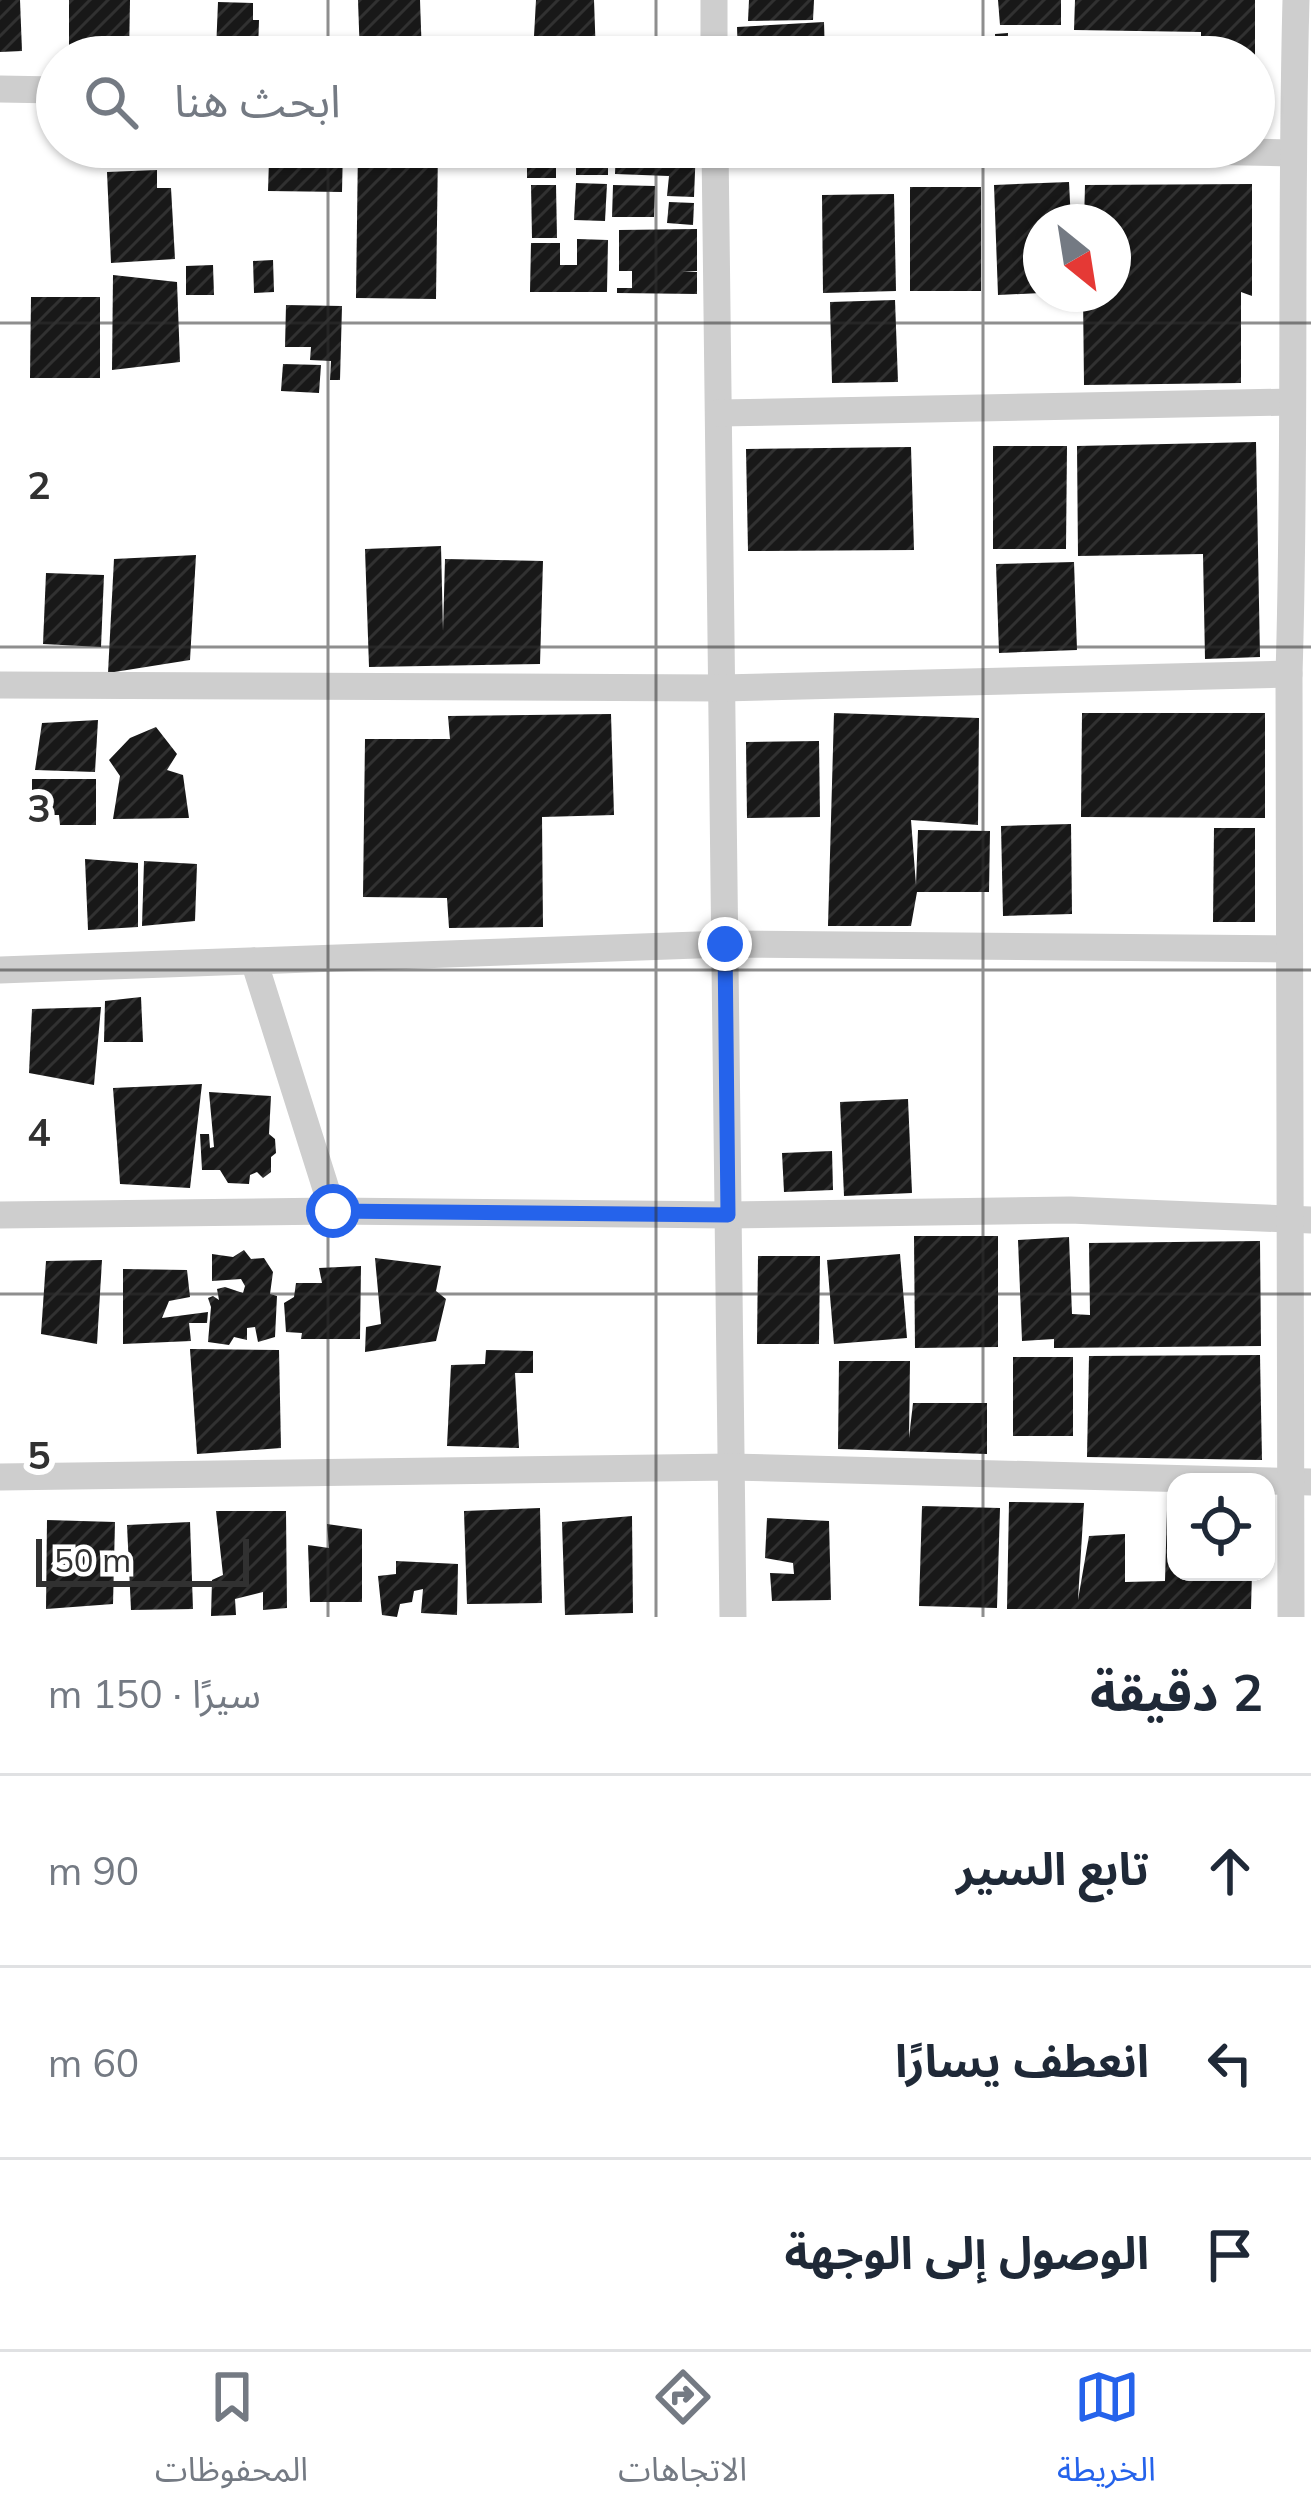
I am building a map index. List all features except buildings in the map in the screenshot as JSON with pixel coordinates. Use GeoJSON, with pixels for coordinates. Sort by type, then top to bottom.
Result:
{"type":"FeatureCollection","features":[{"type":"Feature","properties":{"kind":"street"},"geometry":{"type":"LineString","coordinates":[[714,0],[715,36]]}},
{"type":"Feature","properties":{"kind":"street"},"geometry":{"type":"LineString","coordinates":[[1291,1617],[1301,1482],[1300,1219],[1289,949],[1300,728],[1289,674],[1302,521],[1291,402],[1302,258],[1292,153],[1296,0]]}},
{"type":"Feature","properties":{"kind":"street"},"geometry":{"type":"LineString","coordinates":[[0,89],[36,90]]}},
{"type":"Feature","properties":{"kind":"street"},"geometry":{"type":"LineString","coordinates":[[1275,153],[1292,153]]}},
{"type":"Feature","properties":{"kind":"street"},"geometry":{"type":"LineString","coordinates":[[715,168],[733,1617]]}},
{"type":"Feature","properties":{"kind":"street"},"geometry":{"type":"LineString","coordinates":[[718,413],[1291,402]]}},
{"type":"Feature","properties":{"kind":"street"},"geometry":{"type":"LineString","coordinates":[[0,685],[722,688],[1289,674]]}},
{"type":"Feature","properties":{"kind":"street"},"geometry":{"type":"LineString","coordinates":[[0,970],[725,944],[1289,949]]}},
{"type":"Feature","properties":{"kind":"street"},"geometry":{"type":"LineString","coordinates":[[254,961],[333,1211]]}},
{"type":"Feature","properties":{"kind":"street"},"geometry":{"type":"LineString","coordinates":[[0,1216],[1070,1210],[1300,1219]]}},
{"type":"Feature","properties":{"kind":"street"},"geometry":{"type":"LineString","coordinates":[[0,1477],[731,1467],[1301,1482]]}},
{"type":"Feature","properties":{"kind":"route"},"geometry":{"type":"LineString","coordinates":[[333,1211],[728,1215],[725,944]]}}]}
